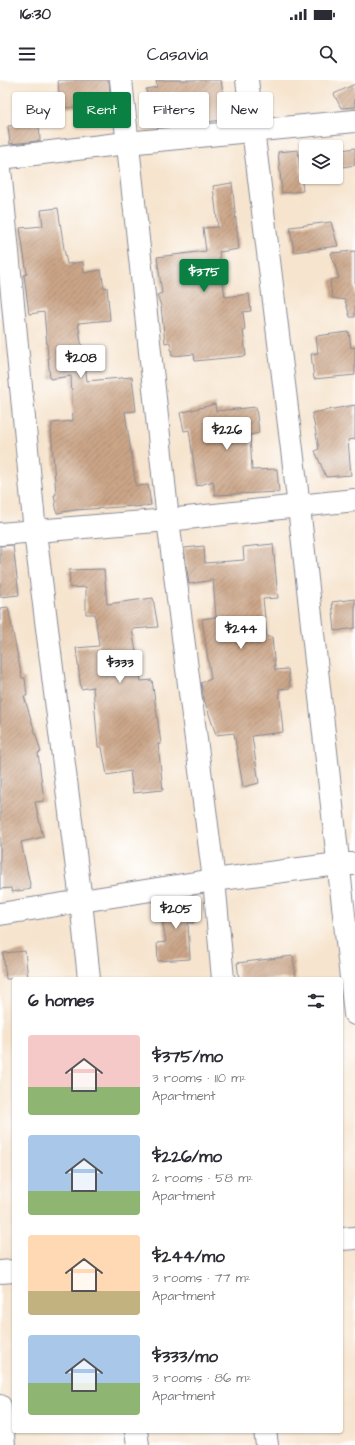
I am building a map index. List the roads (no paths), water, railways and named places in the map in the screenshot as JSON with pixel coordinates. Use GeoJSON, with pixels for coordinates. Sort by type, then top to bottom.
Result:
{"type":"FeatureCollection","features":[{"type":"Feature","properties":{"kind":"street"},"geometry":{"type":"LineString","coordinates":[[121,80],[168,520],[214,880],[223,977]]}},
{"type":"Feature","properties":{"kind":"street"},"geometry":{"type":"LineString","coordinates":[[247,80],[299,507],[347,864],[355,1014]]}},
{"type":"Feature","properties":{"kind":"street"},"geometry":{"type":"LineString","coordinates":[[0,158],[127,143],[355,121]]}},
{"type":"Feature","properties":{"kind":"street"},"geometry":{"type":"LineString","coordinates":[[0,169],[35,532],[81,901],[89,977]]}},
{"type":"Feature","properties":{"kind":"street"},"geometry":{"type":"LineString","coordinates":[[0,534],[168,520],[355,500]]}},
{"type":"Feature","properties":{"kind":"street"},"geometry":{"type":"LineString","coordinates":[[0,914],[214,880],[347,864]]}},
{"type":"Feature","properties":{"kind":"street"},"geometry":{"type":"LineString","coordinates":[[343,1239],[355,1238]]}},
{"type":"Feature","properties":{"kind":"street"},"geometry":{"type":"LineString","coordinates":[[0,1272],[12,1271]]}},
{"type":"Feature","properties":{"kind":"street"},"geometry":{"type":"LineString","coordinates":[[0,1406],[4,1445]]}},
{"type":"Feature","properties":{"kind":"street"},"geometry":{"type":"LineString","coordinates":[[136,1433],[138,1445]]}},
{"type":"Feature","properties":{"kind":"street"},"geometry":{"type":"LineString","coordinates":[[265,1433],[267,1445]]}}]}
